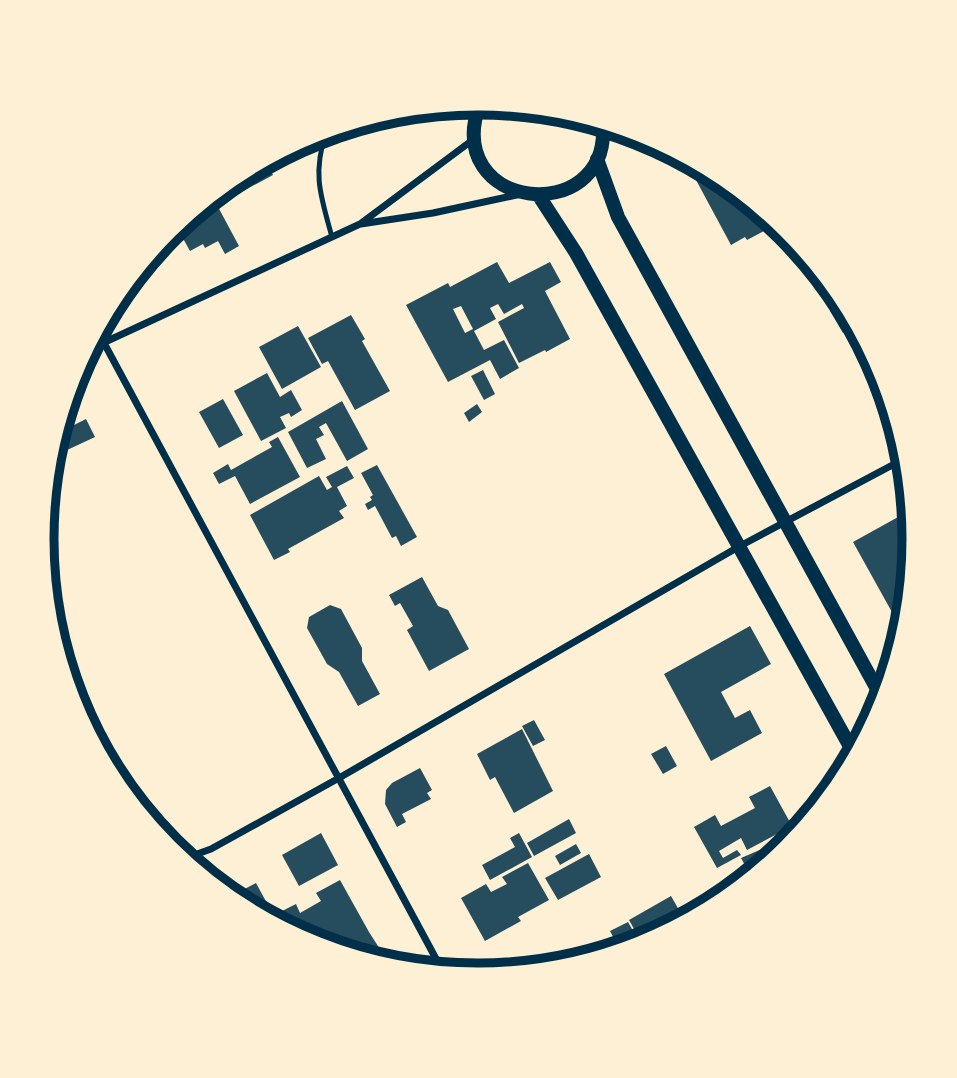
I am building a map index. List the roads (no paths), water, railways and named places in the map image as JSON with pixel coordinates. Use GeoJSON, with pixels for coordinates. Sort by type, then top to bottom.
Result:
{"type":"FeatureCollection","features":[{"type":"Feature","properties":{"kind":"main road"},"geometry":{"type":"LineString","coordinates":[[475,115],[474,139],[479,158],[489,174],[504,186],[521,194],[539,196],[557,193],[573,186],[587,174],[597,159],[605,134]]}},
{"type":"Feature","properties":{"kind":"main road"},"geometry":{"type":"LineString","coordinates":[[597,159],[618,218],[876,686]]}},
{"type":"Feature","properties":{"kind":"main road"},"geometry":{"type":"LineString","coordinates":[[539,196],[576,253],[849,745]]}},
{"type":"Feature","properties":{"kind":"street"},"geometry":{"type":"LineString","coordinates":[[437,961],[104,343],[360,224],[474,139]]}},
{"type":"Feature","properties":{"kind":"street"},"geometry":{"type":"LineString","coordinates":[[360,224],[433,214],[521,194]]}},
{"type":"Feature","properties":{"kind":"street"},"geometry":{"type":"LineString","coordinates":[[195,855],[211,849],[339,778],[740,546],[896,463]]}},
{"type":"Feature","properties":{"kind":"lane"},"geometry":{"type":"LineString","coordinates":[[321,145],[317,184],[332,237]]}}]}
